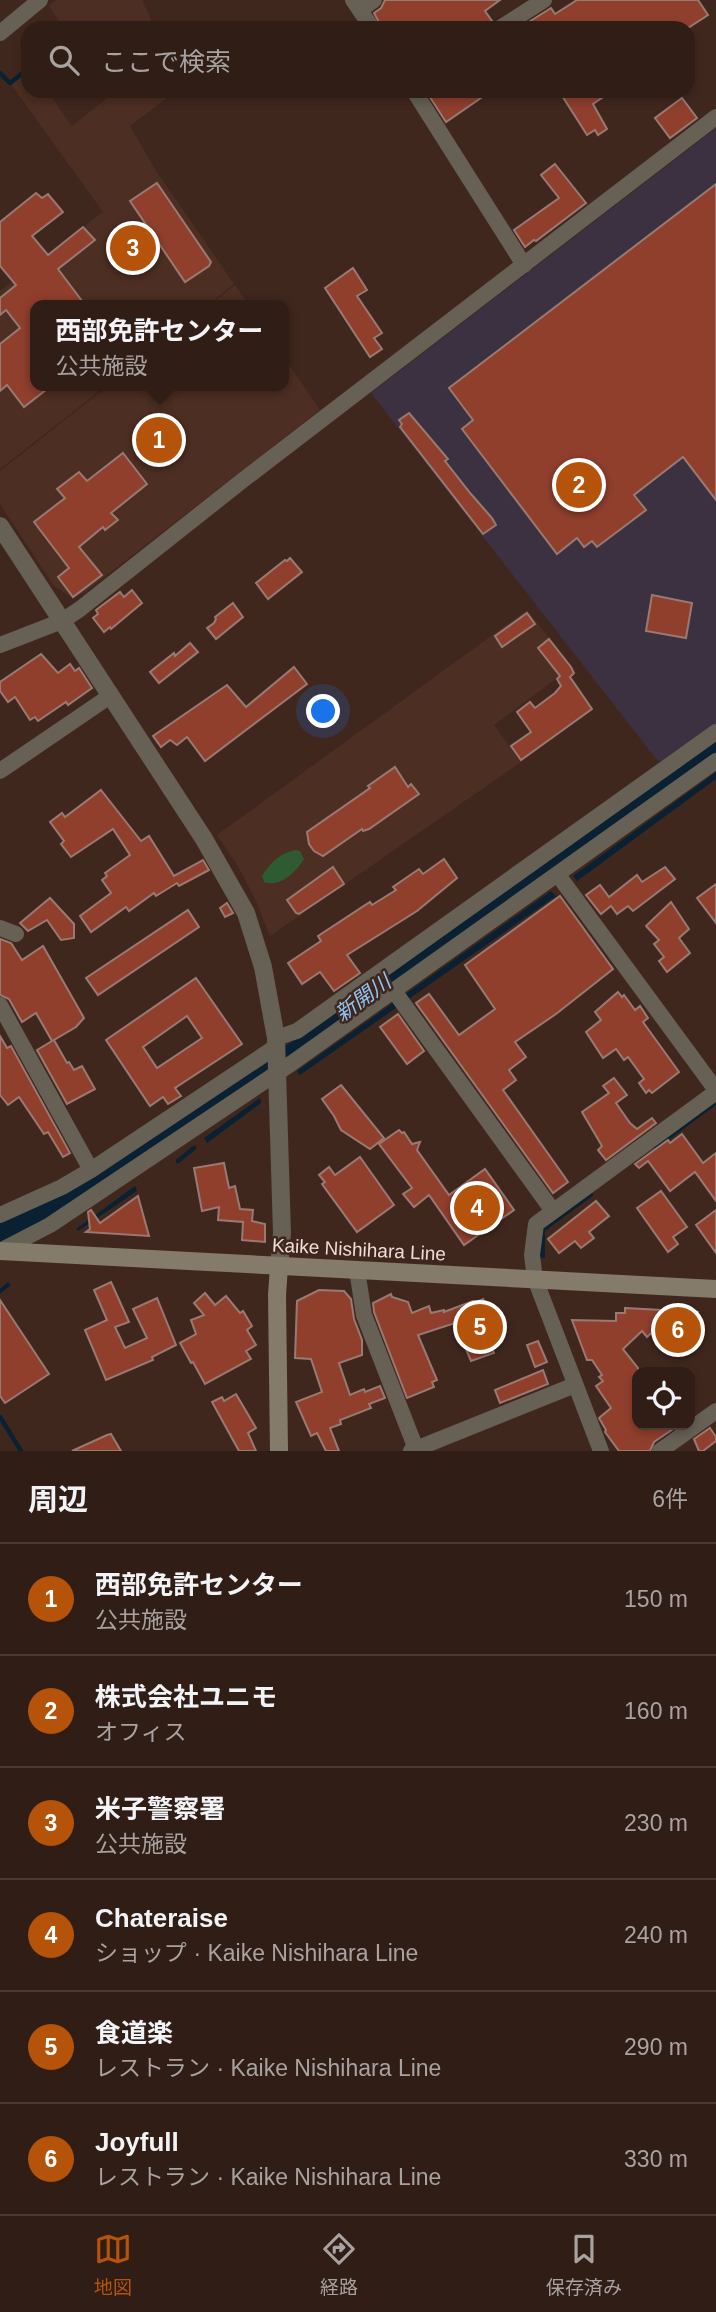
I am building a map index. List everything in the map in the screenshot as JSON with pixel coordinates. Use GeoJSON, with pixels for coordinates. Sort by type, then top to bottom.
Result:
{"type":"FeatureCollection","features":[{"type":"Feature","properties":{"kind":"main road","name":"Kaike Nishihara Line"},"geometry":{"type":"LineString","coordinates":[[0,1251],[716,1289]]}},
{"type":"Feature","properties":{"kind":"main road"},"geometry":{"type":"LineString","coordinates":[[279,1267],[279,1451]]}},
{"type":"Feature","properties":{"kind":"street"},"geometry":{"type":"LineString","coordinates":[[0,33],[40,0]]}},
{"type":"Feature","properties":{"kind":"street"},"geometry":{"type":"LineString","coordinates":[[367,21],[356,5],[374,0]]}},
{"type":"Feature","properties":{"kind":"street"},"geometry":{"type":"LineString","coordinates":[[511,21],[544,0]]}},
{"type":"Feature","properties":{"kind":"street"},"geometry":{"type":"LineString","coordinates":[[418,98],[524,265]]}},
{"type":"Feature","properties":{"kind":"street"},"geometry":{"type":"LineString","coordinates":[[0,645],[62,621],[716,117]]}},
{"type":"Feature","properties":{"kind":"street"},"geometry":{"type":"LineString","coordinates":[[0,526],[204,839],[246,914],[263,967],[276,1044],[282,1233],[279,1267]]}},
{"type":"Feature","properties":{"kind":"street"},"geometry":{"type":"LineString","coordinates":[[0,771],[110,696]]}},
{"type":"Feature","properties":{"kind":"street"},"geometry":{"type":"LineString","coordinates":[[0,1215],[62,1187],[91,1170],[297,1031],[716,732]]}},
{"type":"Feature","properties":{"kind":"street"},"geometry":{"type":"LineString","coordinates":[[0,1251],[50,1225],[277,1072],[716,761]]}},
{"type":"Feature","properties":{"kind":"street"},"geometry":{"type":"LineString","coordinates":[[558,875],[716,1091],[536,1224],[532,1255],[535,1279],[601,1451]]}},
{"type":"Feature","properties":{"kind":"street"},"geometry":{"type":"LineString","coordinates":[[0,929],[16,934]]}},
{"type":"Feature","properties":{"kind":"street"},"geometry":{"type":"LineString","coordinates":[[394,991],[553,1211]]}},
{"type":"Feature","properties":{"kind":"street"},"geometry":{"type":"LineString","coordinates":[[0,1005],[91,1170]]}},
{"type":"Feature","properties":{"kind":"street"},"geometry":{"type":"LineString","coordinates":[[357,1270],[364,1315],[414,1450],[575,1385]]}},
{"type":"Feature","properties":{"kind":"street"},"geometry":{"type":"LineString","coordinates":[[660,1451],[716,1411]]}},
{"type":"Feature","properties":{"kind":"shaded area"},"geometry":{"type":"Polygon","coordinates":[[[56,0],[142,0],[152,21],[59,21],[49,6],[56,0]]]}},
{"type":"Feature","properties":{"kind":"shaded area"},"geometry":{"type":"Polygon","coordinates":[[[21,76],[21,98],[11,84],[21,76]]]}},
{"type":"Feature","properties":{"kind":"shaded area"},"geometry":{"type":"Polygon","coordinates":[[[21,98],[52,98],[72,126],[107,98],[167,98],[130,126],[156,171],[234,284],[214,300],[30,300],[30,391],[100,391],[0,469],[0,291],[103,212],[21,98]]]}},
{"type":"Feature","properties":{"kind":"shaded area"},"geometry":{"type":"Polygon","coordinates":[[[716,128],[716,724],[664,762],[657,760],[371,393],[716,128]]]}},
{"type":"Feature","properties":{"kind":"shaded area"},"geometry":{"type":"Polygon","coordinates":[[[235,285],[246,300],[216,300],[235,285]]]}},
{"type":"Feature","properties":{"kind":"shaded area"},"geometry":{"type":"Polygon","coordinates":[[[289,365],[320,410],[85,592],[73,598],[54,586],[0,504],[0,471],[102,391],[289,391],[289,365]]]}},
{"type":"Feature","properties":{"kind":"shaded area"},"geometry":{"type":"Polygon","coordinates":[[[527,610],[572,667],[494,725],[521,762],[270,936],[238,866],[217,835],[527,610]]]}},
{"type":"Feature","properties":{"kind":"green space"},"geometry":{"type":"Polygon","coordinates":[[[295,850],[300,851],[304,859],[297,869],[282,881],[264,882],[262,876],[272,863],[280,856],[295,850]]]}},
{"type":"Feature","properties":{"kind":"water","name":"新開川"},"geometry":{"type":"Polygon","coordinates":[[[716,739],[716,752],[297,1050],[105,1183],[29,1229],[0,1243],[0,1223],[76,1187],[290,1043],[716,739]]]}},
{"type":"Feature","properties":{"kind":"water"},"geometry":{"type":"Polygon","coordinates":[[[716,772],[716,779],[577,881],[573,876],[716,772]]]}},
{"type":"Feature","properties":{"kind":"water"},"geometry":{"type":"Polygon","coordinates":[[[551,891],[556,896],[300,1075],[297,1071],[551,891]]]}},
{"type":"Feature","properties":{"kind":"water"},"geometry":{"type":"Polygon","coordinates":[[[260,1098],[261,1103],[207,1143],[204,1138],[260,1098]]]}},
{"type":"Feature","properties":{"kind":"water"},"geometry":{"type":"Polygon","coordinates":[[[713,1100],[716,1105],[655,1150],[652,1145],[713,1100]]]}},
{"type":"Feature","properties":{"kind":"water"},"geometry":{"type":"Polygon","coordinates":[[[135,1186],[137,1191],[78,1231],[76,1229],[135,1186]]]}},
{"type":"Feature","properties":{"kind":"water"},"geometry":{"type":"Polygon","coordinates":[[[591,1191],[594,1195],[545,1231],[545,1258],[538,1258],[540,1228],[591,1191]]]}},
{"type":"Feature","properties":{"kind":"building"},"geometry":{"type":"Polygon","coordinates":[[[385,0],[500,0],[485,11],[492,21],[378,21],[374,13],[381,8],[385,0]]]}},
{"type":"Feature","properties":{"kind":"building"},"geometry":{"type":"Polygon","coordinates":[[[577,0],[698,0],[708,15],[695,23],[695,21],[530,21],[551,8],[555,14],[577,0]]]}},
{"type":"Feature","properties":{"kind":"building"},"geometry":{"type":"Polygon","coordinates":[[[431,98],[481,98],[446,122],[431,98]]]}},
{"type":"Feature","properties":{"kind":"building"},"geometry":{"type":"Polygon","coordinates":[[[563,98],[602,98],[593,104],[607,129],[598,135],[595,130],[587,135],[563,98]]]}},
{"type":"Feature","properties":{"kind":"building"},"geometry":{"type":"Polygon","coordinates":[[[682,98],[697,118],[670,138],[655,118],[682,98]]]}},
{"type":"Feature","properties":{"kind":"building"},"geometry":{"type":"Polygon","coordinates":[[[555,164],[586,203],[525,247],[514,230],[559,198],[541,175],[555,164]]]}},
{"type":"Feature","properties":{"kind":"building"},"geometry":{"type":"Polygon","coordinates":[[[157,183],[211,262],[185,282],[130,201],[157,183]]]}},
{"type":"Feature","properties":{"kind":"building"},"geometry":{"type":"Polygon","coordinates":[[[716,184],[716,500],[683,457],[634,495],[646,510],[597,547],[592,541],[584,547],[577,538],[557,554],[462,429],[473,420],[449,388],[716,184]]]}},
{"type":"Feature","properties":{"kind":"building"},"geometry":{"type":"Polygon","coordinates":[[[36,193],[42,198],[48,194],[63,212],[32,236],[48,255],[83,227],[95,240],[58,269],[81,300],[30,300],[30,391],[45,391],[24,407],[7,385],[0,391],[0,344],[20,328],[6,310],[0,315],[0,298],[16,285],[0,266],[0,222],[36,193]]]}},
{"type":"Feature","properties":{"kind":"building"},"geometry":{"type":"Polygon","coordinates":[[[353,268],[367,290],[357,296],[382,333],[374,338],[382,349],[370,357],[325,288],[353,268]]]}},
{"type":"Feature","properties":{"kind":"building"},"geometry":{"type":"Polygon","coordinates":[[[409,413],[492,518],[496,525],[483,534],[400,427],[402,424],[399,420],[409,413]]]}},
{"type":"Feature","properties":{"kind":"building"},"geometry":{"type":"Polygon","coordinates":[[[123,453],[147,484],[111,513],[118,520],[105,530],[103,527],[79,547],[102,575],[73,597],[58,577],[69,568],[34,522],[65,498],[57,489],[79,472],[87,481],[123,453]]]}},
{"type":"Feature","properties":{"kind":"building"},"geometry":{"type":"Polygon","coordinates":[[[290,558],[302,572],[268,599],[256,583],[290,558]]]}},
{"type":"Feature","properties":{"kind":"building"},"geometry":{"type":"Polygon","coordinates":[[[132,590],[142,603],[104,632],[93,618],[98,614],[96,610],[120,592],[124,597],[132,590]]]}},
{"type":"Feature","properties":{"kind":"building"},"geometry":{"type":"Polygon","coordinates":[[[652,595],[692,603],[686,638],[646,631],[652,595]]]}},
{"type":"Feature","properties":{"kind":"building"},"geometry":{"type":"Polygon","coordinates":[[[233,603],[243,617],[216,639],[207,628],[214,623],[215,617],[233,603]]]}},
{"type":"Feature","properties":{"kind":"building"},"geometry":{"type":"Polygon","coordinates":[[[527,613],[535,624],[502,647],[495,636],[527,613]]]}},
{"type":"Feature","properties":{"kind":"building"},"geometry":{"type":"Polygon","coordinates":[[[549,639],[571,667],[574,673],[570,677],[592,709],[521,760],[511,746],[531,732],[517,712],[530,702],[535,708],[561,686],[557,679],[560,676],[538,648],[549,639]]]}},
{"type":"Feature","properties":{"kind":"building"},"geometry":{"type":"Polygon","coordinates":[[[190,643],[198,652],[159,683],[150,672],[190,643]]]}},
{"type":"Feature","properties":{"kind":"building"},"geometry":{"type":"Polygon","coordinates":[[[41,654],[58,673],[70,664],[75,671],[79,668],[92,688],[38,721],[35,717],[30,720],[15,697],[8,702],[0,691],[0,682],[41,654]]]}},
{"type":"Feature","properties":{"kind":"building"},"geometry":{"type":"Polygon","coordinates":[[[294,667],[307,684],[205,761],[187,737],[177,745],[170,740],[161,747],[153,736],[227,685],[246,707],[294,667]]]}},
{"type":"Feature","properties":{"kind":"building"},"geometry":{"type":"Polygon","coordinates":[[[395,767],[408,787],[411,784],[419,794],[369,829],[362,829],[323,856],[314,851],[309,844],[307,832],[395,767]]]}},
{"type":"Feature","properties":{"kind":"building"},"geometry":{"type":"Polygon","coordinates":[[[101,790],[141,841],[149,836],[174,876],[203,860],[209,870],[179,886],[177,883],[156,896],[154,893],[129,911],[126,907],[91,932],[80,916],[111,893],[102,880],[107,876],[105,873],[130,855],[113,829],[71,857],[61,844],[64,841],[50,822],[62,813],[65,817],[101,790]]]}},
{"type":"Feature","properties":{"kind":"building"},"geometry":{"type":"Polygon","coordinates":[[[444,859],[457,878],[417,911],[347,955],[360,973],[334,991],[320,972],[302,984],[288,963],[321,941],[318,936],[370,902],[372,905],[396,890],[393,887],[419,869],[423,874],[444,859]]]}},
{"type":"Feature","properties":{"kind":"building"},"geometry":{"type":"Polygon","coordinates":[[[333,867],[344,884],[299,914],[296,913],[287,900],[333,867]]]}},
{"type":"Feature","properties":{"kind":"building"},"geometry":{"type":"Polygon","coordinates":[[[665,867],[675,879],[633,911],[628,906],[617,914],[611,906],[601,914],[586,895],[600,885],[609,897],[637,875],[642,882],[665,867]]]}},
{"type":"Feature","properties":{"kind":"building"},"geometry":{"type":"Polygon","coordinates":[[[716,884],[716,923],[697,898],[716,884]]]}},
{"type":"Feature","properties":{"kind":"building"},"geometry":{"type":"Polygon","coordinates":[[[560,896],[613,969],[515,1042],[526,1057],[509,1070],[516,1080],[503,1090],[568,1182],[553,1193],[416,1003],[429,994],[459,1035],[495,1009],[465,965],[560,896]]]}},
{"type":"Feature","properties":{"kind":"building"},"geometry":{"type":"Polygon","coordinates":[[[50,898],[74,924],[74,938],[61,940],[47,920],[28,931],[20,923],[50,898]]]}},
{"type":"Feature","properties":{"kind":"building"},"geometry":{"type":"Polygon","coordinates":[[[671,902],[689,929],[679,938],[690,953],[667,972],[659,961],[664,957],[654,944],[659,940],[646,926],[671,902]]]}},
{"type":"Feature","properties":{"kind":"building"},"geometry":{"type":"Polygon","coordinates":[[[227,903],[233,913],[225,917],[220,908],[227,903]]]}},
{"type":"Feature","properties":{"kind":"building"},"geometry":{"type":"Polygon","coordinates":[[[188,910],[199,927],[98,995],[86,978],[188,910]]]}},
{"type":"Feature","properties":{"kind":"building"},"geometry":{"type":"Polygon","coordinates":[[[0,939],[11,943],[22,960],[43,946],[84,1018],[76,1027],[54,1040],[74,1070],[82,1066],[95,1089],[67,1104],[37,1050],[52,1041],[36,1013],[22,1022],[9,999],[0,995],[0,939]]]}},
{"type":"Feature","properties":{"kind":"building"},"geometry":{"type":"Polygon","coordinates":[[[196,978],[242,1044],[175,1088],[181,1096],[168,1104],[163,1097],[150,1106],[106,1040],[196,978]],[[187,1016],[143,1047],[157,1068],[202,1038],[187,1016]]]}},
{"type":"Feature","properties":{"kind":"building"},"geometry":{"type":"Polygon","coordinates":[[[618,992],[622,997],[624,995],[635,1010],[640,1006],[648,1018],[643,1022],[679,1072],[652,1093],[649,1090],[646,1093],[639,1083],[644,1079],[628,1057],[624,1060],[616,1049],[603,1058],[586,1032],[601,1020],[595,1012],[618,992]]]}},
{"type":"Feature","properties":{"kind":"building"},"geometry":{"type":"Polygon","coordinates":[[[398,1014],[424,1051],[407,1064],[380,1027],[398,1014]]]}},
{"type":"Feature","properties":{"kind":"building"},"geometry":{"type":"Polygon","coordinates":[[[0,1036],[7,1048],[11,1046],[70,1153],[63,1157],[48,1132],[44,1134],[19,1097],[8,1105],[0,1095],[0,1036]]]}},
{"type":"Feature","properties":{"kind":"building"},"geometry":{"type":"Polygon","coordinates":[[[614,1078],[627,1095],[616,1103],[630,1123],[637,1129],[652,1118],[656,1123],[606,1160],[598,1150],[602,1146],[582,1112],[609,1093],[603,1086],[614,1078]]]}},
{"type":"Feature","properties":{"kind":"building"},"geometry":{"type":"Polygon","coordinates":[[[341,1085],[384,1138],[370,1149],[341,1130],[322,1099],[341,1085]]]}},
{"type":"Feature","properties":{"kind":"building"},"geometry":{"type":"Polygon","coordinates":[[[399,1130],[404,1132],[412,1144],[420,1142],[417,1150],[449,1195],[485,1169],[514,1210],[464,1245],[429,1195],[414,1207],[403,1194],[412,1188],[379,1144],[399,1130]]]}},
{"type":"Feature","properties":{"kind":"building"},"geometry":{"type":"Polygon","coordinates":[[[682,1134],[703,1163],[716,1153],[716,1201],[695,1172],[670,1191],[648,1161],[639,1168],[635,1164],[668,1140],[670,1143],[682,1134]]]}},
{"type":"Feature","properties":{"kind":"building"},"geometry":{"type":"Polygon","coordinates":[[[360,1157],[394,1205],[357,1232],[322,1184],[325,1182],[319,1175],[329,1167],[335,1175],[360,1157]]]}},
{"type":"Feature","properties":{"kind":"building"},"geometry":{"type":"Polygon","coordinates":[[[224,1163],[229,1188],[235,1186],[240,1209],[253,1210],[252,1221],[265,1224],[265,1242],[242,1240],[243,1222],[218,1220],[219,1207],[202,1211],[194,1168],[224,1163]]]}},
{"type":"Feature","properties":{"kind":"building"},"geometry":{"type":"Polygon","coordinates":[[[661,1191],[687,1227],[673,1237],[678,1244],[668,1252],[637,1208],[661,1191]]]}},
{"type":"Feature","properties":{"kind":"building"},"geometry":{"type":"Polygon","coordinates":[[[138,1196],[149,1236],[86,1232],[90,1229],[88,1212],[91,1210],[100,1223],[138,1196]]]}},
{"type":"Feature","properties":{"kind":"building"},"geometry":{"type":"Polygon","coordinates":[[[596,1201],[609,1216],[589,1232],[594,1238],[581,1248],[575,1241],[559,1253],[548,1239],[596,1201]]]}},
{"type":"Feature","properties":{"kind":"building"},"geometry":{"type":"Polygon","coordinates":[[[716,1210],[716,1253],[696,1225],[716,1210]]]}},
{"type":"Feature","properties":{"kind":"building"},"geometry":{"type":"Polygon","coordinates":[[[111,1282],[129,1322],[115,1327],[125,1348],[147,1338],[133,1309],[157,1298],[176,1345],[152,1357],[153,1360],[106,1380],[85,1330],[107,1320],[94,1290],[111,1282]]]}},
{"type":"Feature","properties":{"kind":"building"},"geometry":{"type":"Polygon","coordinates":[[[319,1290],[344,1291],[351,1299],[354,1319],[362,1340],[362,1355],[339,1363],[350,1395],[380,1386],[385,1398],[369,1404],[371,1408],[340,1420],[341,1424],[330,1428],[339,1451],[326,1451],[317,1433],[311,1436],[296,1402],[322,1392],[311,1359],[295,1358],[297,1301],[319,1290]]]}},
{"type":"Feature","properties":{"kind":"building"},"geometry":{"type":"Polygon","coordinates":[[[205,1293],[215,1305],[226,1296],[240,1313],[243,1311],[252,1326],[247,1330],[256,1345],[246,1351],[251,1359],[205,1384],[180,1343],[196,1334],[191,1320],[204,1315],[194,1303],[205,1293]]]}},
{"type":"Feature","properties":{"kind":"building"},"geometry":{"type":"Polygon","coordinates":[[[391,1294],[392,1297],[408,1302],[412,1313],[429,1306],[431,1313],[444,1312],[483,1299],[502,1341],[491,1346],[494,1353],[471,1361],[455,1323],[418,1335],[437,1380],[432,1382],[434,1387],[407,1398],[374,1312],[373,1303],[391,1294]]]}},
{"type":"Feature","properties":{"kind":"building"},"geometry":{"type":"Polygon","coordinates":[[[0,1300],[49,1374],[5,1403],[0,1396],[0,1300]]]}},
{"type":"Feature","properties":{"kind":"building"},"geometry":{"type":"Polygon","coordinates":[[[625,1308],[698,1312],[695,1349],[660,1347],[661,1324],[647,1337],[642,1331],[623,1349],[637,1367],[632,1367],[632,1430],[672,1430],[654,1442],[650,1451],[619,1451],[605,1432],[599,1418],[611,1408],[596,1386],[603,1381],[599,1377],[602,1375],[592,1360],[587,1360],[572,1320],[616,1321],[616,1313],[625,1313],[625,1308]]]}},
{"type":"Feature","properties":{"kind":"building"},"geometry":{"type":"Polygon","coordinates":[[[538,1341],[547,1362],[535,1367],[527,1345],[538,1341]]]}},
{"type":"Feature","properties":{"kind":"building"},"geometry":{"type":"Polygon","coordinates":[[[543,1370],[548,1384],[500,1403],[495,1390],[543,1370]]]}},
{"type":"Feature","properties":{"kind":"building"},"geometry":{"type":"Polygon","coordinates":[[[236,1394],[256,1428],[248,1433],[256,1451],[239,1451],[212,1402],[222,1397],[224,1401],[236,1394]]]}},
{"type":"Feature","properties":{"kind":"building"},"geometry":{"type":"Polygon","coordinates":[[[710,1428],[716,1441],[699,1451],[694,1439],[710,1428]]]}},
{"type":"Feature","properties":{"kind":"building"},"geometry":{"type":"Polygon","coordinates":[[[111,1434],[121,1451],[72,1451],[107,1435],[111,1434]]]}},
{"type":"Feature","properties":{"kind":"waterway"},"geometry":{"type":"LineString","coordinates":[[0,73],[10,83],[21,74]]}},
{"type":"Feature","properties":{"kind":"waterway"},"geometry":{"type":"LineString","coordinates":[[178,1161],[194,1148]]}},
{"type":"Feature","properties":{"kind":"waterway"},"geometry":{"type":"LineString","coordinates":[[0,1291],[8,1285]]}},
{"type":"Feature","properties":{"kind":"waterway"},"geometry":{"type":"LineString","coordinates":[[0,1417],[21,1451]]}},
{"type":"Feature","properties":{"kind":"place","name":"米子警察署"},"geometry":{"type":"Point","coordinates":[133,248]}},
{"type":"Feature","properties":{"kind":"place","name":"西部免許センター"},"geometry":{"type":"Point","coordinates":[159,440]}},
{"type":"Feature","properties":{"kind":"place","name":"株式会社ユニモ"},"geometry":{"type":"Point","coordinates":[579,485]}},
{"type":"Feature","properties":{"kind":"place","name":"Chateraise"},"geometry":{"type":"Point","coordinates":[477,1208]}},
{"type":"Feature","properties":{"kind":"place","name":"食道楽"},"geometry":{"type":"Point","coordinates":[480,1327]}},
{"type":"Feature","properties":{"kind":"place","name":"Joyfull"},"geometry":{"type":"Point","coordinates":[678,1330]}}]}
